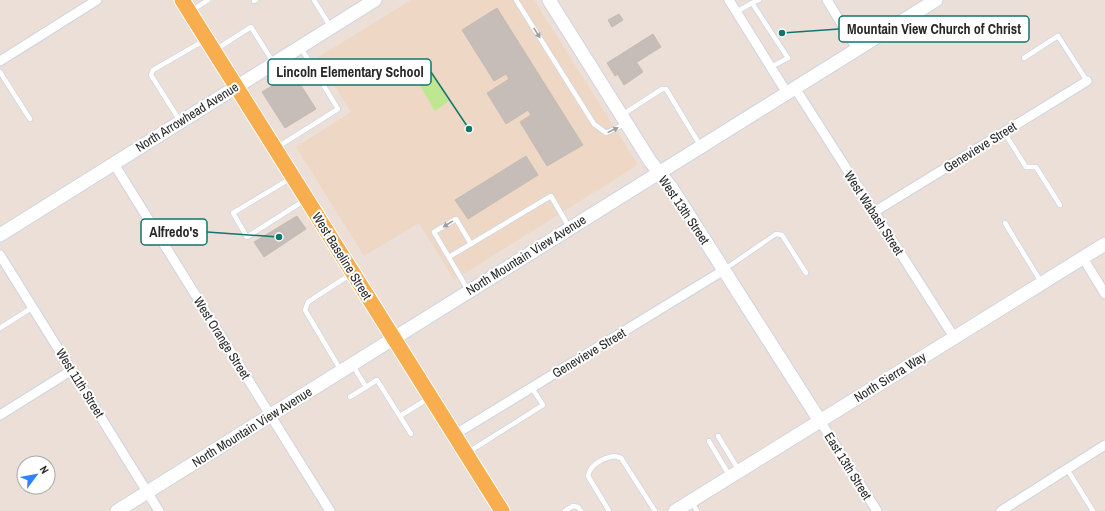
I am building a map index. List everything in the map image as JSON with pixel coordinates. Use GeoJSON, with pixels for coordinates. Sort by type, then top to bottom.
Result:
{"type":"FeatureCollection","features":[{"type":"Feature","properties":{"kind":"main road","name":"West Baseline Street"},"geometry":{"type":"LineString","coordinates":[[185,6],[502,511]]}},
{"type":"Feature","properties":{"kind":"street"},"geometry":{"type":"LineString","coordinates":[[0,60],[97,0]]}},
{"type":"Feature","properties":{"kind":"street","name":"North Arrowhead Avenue"},"geometry":{"type":"LineString","coordinates":[[0,236],[180,121],[375,0]]}},
{"type":"Feature","properties":{"kind":"street","name":"West 13th Street"},"geometry":{"type":"LineString","coordinates":[[549,0],[623,120],[650,161],[671,187],[820,421]]}},
{"type":"Feature","properties":{"kind":"street","name":"West Wabash Street"},"geometry":{"type":"LineString","coordinates":[[729,0],[771,67],[791,90],[874,212],[954,337]]}},
{"type":"Feature","properties":{"kind":"street"},"geometry":{"type":"LineString","coordinates":[[827,0],[857,49]]}},
{"type":"Feature","properties":{"kind":"street","name":"North Mountain View Avenue"},"geometry":{"type":"LineString","coordinates":[[117,511],[936,0]]}},
{"type":"Feature","properties":{"kind":"street","name":"Genevieve Street"},"geometry":{"type":"LineString","coordinates":[[874,212],[1087,81]]}},
{"type":"Feature","properties":{"kind":"street","name":"West Orange Street"},"geometry":{"type":"LineString","coordinates":[[114,164],[330,511]]}},
{"type":"Feature","properties":{"kind":"street","name":"North Sierra Way"},"geometry":{"type":"LineString","coordinates":[[675,511],[694,506],[735,474],[1105,244]]}},
{"type":"Feature","properties":{"kind":"street","name":"West 11th Street"},"geometry":{"type":"LineString","coordinates":[[0,255],[159,511]]}},
{"type":"Feature","properties":{"kind":"street"},"geometry":{"type":"LineString","coordinates":[[1083,258],[1105,294]]}},
{"type":"Feature","properties":{"kind":"street","name":"Genevieve Street"},"geometry":{"type":"LineString","coordinates":[[454,435],[724,270]]}},
{"type":"Feature","properties":{"kind":"street"},"geometry":{"type":"LineString","coordinates":[[0,415],[72,370]]}},
{"type":"Feature","properties":{"kind":"street","name":"East 13th Street"},"geometry":{"type":"LineString","coordinates":[[820,421],[877,511]]}},
{"type":"Feature","properties":{"kind":"street"},"geometry":{"type":"LineString","coordinates":[[1001,511],[1105,445]]}},
{"type":"Feature","properties":{"kind":"lane"},"geometry":{"type":"LineString","coordinates":[[185,6],[208,0]]}},
{"type":"Feature","properties":{"kind":"lane"},"geometry":{"type":"LineString","coordinates":[[314,0],[331,27]]}},
{"type":"Feature","properties":{"kind":"lane"},"geometry":{"type":"LineString","coordinates":[[516,0],[594,124],[606,133],[662,89],[666,89],[701,147]]}},
{"type":"Feature","properties":{"kind":"lane"},"geometry":{"type":"LineString","coordinates":[[736,12],[759,0]]}},
{"type":"Feature","properties":{"kind":"lane"},"geometry":{"type":"LineString","coordinates":[[752,3],[788,58],[771,67]]}},
{"type":"Feature","properties":{"kind":"lane"},"geometry":{"type":"LineString","coordinates":[[180,121],[151,75],[153,70],[252,27],[274,63]]}},
{"type":"Feature","properties":{"kind":"lane"},"geometry":{"type":"LineString","coordinates":[[1024,58],[1058,36],[1087,81]]}},
{"type":"Feature","properties":{"kind":"lane"},"geometry":{"type":"LineString","coordinates":[[275,149],[338,109],[300,47]]}},
{"type":"Feature","properties":{"kind":"lane"},"geometry":{"type":"LineString","coordinates":[[0,72],[30,119]]}},
{"type":"Feature","properties":{"kind":"lane"},"geometry":{"type":"LineString","coordinates":[[1004,132],[1026,167],[1036,168],[1060,205]]}},
{"type":"Feature","properties":{"kind":"lane"},"geometry":{"type":"LineString","coordinates":[[293,177],[233,213],[247,237],[306,199]]}},
{"type":"Feature","properties":{"kind":"lane"},"geometry":{"type":"LineString","coordinates":[[449,257],[551,196],[570,228]]}},
{"type":"Feature","properties":{"kind":"lane"},"geometry":{"type":"LineString","coordinates":[[469,291],[434,232],[456,219],[471,244]]}},
{"type":"Feature","properties":{"kind":"lane"},"geometry":{"type":"LineString","coordinates":[[1005,223],[1042,283]]}},
{"type":"Feature","properties":{"kind":"lane"},"geometry":{"type":"LineString","coordinates":[[724,270],[776,234],[782,235],[806,273]]}},
{"type":"Feature","properties":{"kind":"lane"},"geometry":{"type":"LineString","coordinates":[[353,273],[308,302],[305,310],[347,368],[366,387]]}},
{"type":"Feature","properties":{"kind":"lane"},"geometry":{"type":"LineString","coordinates":[[0,328],[33,307]]}},
{"type":"Feature","properties":{"kind":"lane"},"geometry":{"type":"LineString","coordinates":[[350,397],[377,380],[411,434]]}},
{"type":"Feature","properties":{"kind":"lane"},"geometry":{"type":"LineString","coordinates":[[465,453],[543,405],[532,388]]}},
{"type":"Feature","properties":{"kind":"lane"},"geometry":{"type":"LineString","coordinates":[[400,416],[430,397]]}},
{"type":"Feature","properties":{"kind":"lane"},"geometry":{"type":"LineString","coordinates":[[718,436],[735,474]]}},
{"type":"Feature","properties":{"kind":"lane"},"geometry":{"type":"LineString","coordinates":[[709,441],[735,474]]}},
{"type":"Feature","properties":{"kind":"lane"},"geometry":{"type":"LineString","coordinates":[[609,511],[588,476],[595,464],[614,456],[621,458],[655,511]]}},
{"type":"Feature","properties":{"kind":"lane"},"geometry":{"type":"LineString","coordinates":[[1067,469],[1093,511]]}},
{"type":"Feature","properties":{"kind":"lane"},"geometry":{"type":"LineString","coordinates":[[565,511],[573,506],[578,506],[581,511]]}},
{"type":"Feature","properties":{"kind":"shaded area"},"geometry":{"type":"Polygon","coordinates":[[[411,0],[534,0],[637,163],[636,166],[454,280],[419,223],[364,256],[296,147],[351,112],[317,58],[411,0]]]}},
{"type":"Feature","properties":{"kind":"green space"},"geometry":{"type":"Polygon","coordinates":[[[426,65],[449,101],[435,111],[413,74],[426,65]]]}},
{"type":"Feature","properties":{"kind":"building"},"geometry":{"type":"Polygon","coordinates":[[[497,8],[583,145],[547,166],[520,122],[531,115],[528,110],[506,124],[487,93],[509,79],[506,74],[494,81],[462,30],[497,8]]]}},
{"type":"Feature","properties":{"kind":"building"},"geometry":{"type":"Polygon","coordinates":[[[619,14],[623,20],[612,27],[608,20],[619,14]]]}},
{"type":"Feature","properties":{"kind":"building"},"geometry":{"type":"Polygon","coordinates":[[[653,34],[661,47],[615,76],[607,63],[653,34]]]}},
{"type":"Feature","properties":{"kind":"building"},"geometry":{"type":"Polygon","coordinates":[[[637,63],[643,72],[624,85],[618,75],[637,63]]]}},
{"type":"Feature","properties":{"kind":"building"},"geometry":{"type":"Polygon","coordinates":[[[293,73],[316,109],[285,128],[262,92],[293,73]]]}},
{"type":"Feature","properties":{"kind":"building"},"geometry":{"type":"Polygon","coordinates":[[[526,156],[538,175],[468,219],[455,200],[526,156]]]}},
{"type":"Feature","properties":{"kind":"building"},"geometry":{"type":"Polygon","coordinates":[[[297,216],[306,229],[264,257],[254,242],[297,216]]]}},
{"type":"Feature","properties":{"kind":"place","name":"Mountain View Church of Christ"},"geometry":{"type":"Point","coordinates":[782,33]}},
{"type":"Feature","properties":{"kind":"place","name":"Lincoln Elementary School"},"geometry":{"type":"Point","coordinates":[469,129]}},
{"type":"Feature","properties":{"kind":"place","name":"Alfredo's"},"geometry":{"type":"Point","coordinates":[279,237]}}]}
